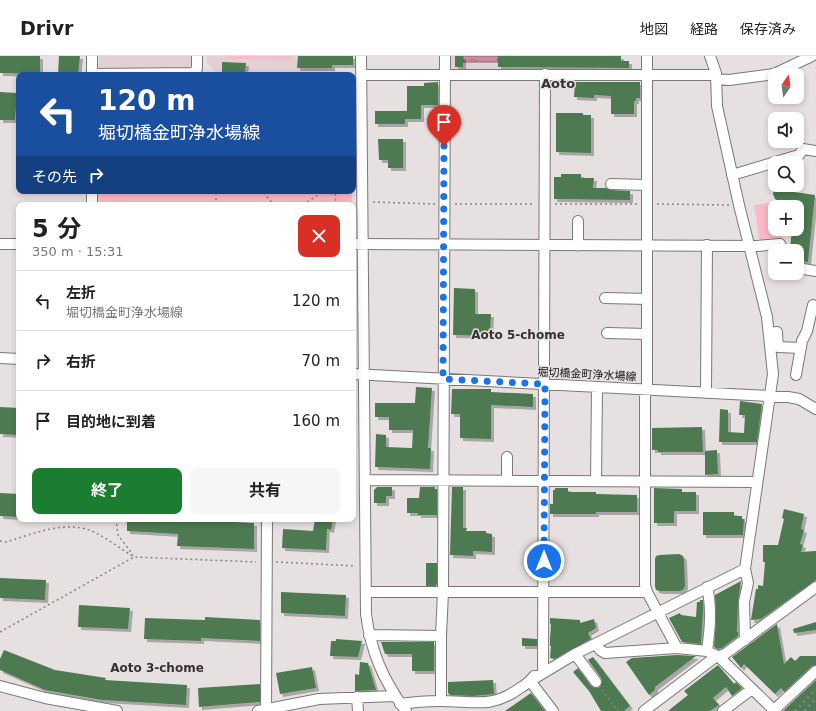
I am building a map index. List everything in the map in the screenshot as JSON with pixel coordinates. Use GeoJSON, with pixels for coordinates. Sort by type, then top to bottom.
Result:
{"type":"FeatureCollection","features":[{"type":"Feature","properties":{"kind":"street"},"geometry":{"type":"LineString","coordinates":[[92,56],[92,72]]}},
{"type":"Feature","properties":{"kind":"street"},"geometry":{"type":"LineString","coordinates":[[196,72],[197,56]]}},
{"type":"Feature","properties":{"kind":"street"},"geometry":{"type":"LineString","coordinates":[[361,56],[359,79],[358,244],[364,375],[366,614],[369,635],[378,664],[387,684],[400,703]]}},
{"type":"Feature","properties":{"kind":"street"},"geometry":{"type":"LineString","coordinates":[[441,701],[443,592],[445,56]]}},
{"type":"Feature","properties":{"kind":"street"},"geometry":{"type":"LineString","coordinates":[[647,56],[645,585],[646,592],[677,648]]}},
{"type":"Feature","properties":{"kind":"street"},"geometry":{"type":"LineString","coordinates":[[710,56],[716,77],[717,106],[732,175],[767,317],[773,374],[745,569],[748,583],[744,602],[745,640]]}},
{"type":"Feature","properties":{"kind":"street"},"geometry":{"type":"LineString","coordinates":[[359,79],[445,74],[647,74],[716,77],[729,80],[774,74],[799,59],[812,56]]}},
{"type":"Feature","properties":{"kind":"street"},"geometry":{"type":"LineString","coordinates":[[543,668],[546,74]]}},
{"type":"Feature","properties":{"kind":"street"},"geometry":{"type":"LineString","coordinates":[[732,175],[800,155],[803,148],[816,151]]}},
{"type":"Feature","properties":{"kind":"street"},"geometry":{"type":"LineString","coordinates":[[610,184],[647,185]]}},
{"type":"Feature","properties":{"kind":"street"},"geometry":{"type":"LineString","coordinates":[[578,221],[578,246]]}},
{"type":"Feature","properties":{"kind":"street"},"geometry":{"type":"LineString","coordinates":[[0,244],[16,244]]}},
{"type":"Feature","properties":{"kind":"street"},"geometry":{"type":"LineString","coordinates":[[358,244],[578,246],[768,245]]}},
{"type":"Feature","properties":{"kind":"street"},"geometry":{"type":"LineString","coordinates":[[706,245],[706,392]]}},
{"type":"Feature","properties":{"kind":"street"},"geometry":{"type":"LineString","coordinates":[[804,269],[816,271]]}},
{"type":"Feature","properties":{"kind":"street"},"geometry":{"type":"LineString","coordinates":[[605,298],[647,299]]}},
{"type":"Feature","properties":{"kind":"street"},"geometry":{"type":"LineString","coordinates":[[796,375],[802,341],[807,331],[813,305]]}},
{"type":"Feature","properties":{"kind":"street"},"geometry":{"type":"LineString","coordinates":[[769,333],[777,332],[778,348],[801,348]]}},
{"type":"Feature","properties":{"kind":"street"},"geometry":{"type":"LineString","coordinates":[[607,333],[647,334]]}},
{"type":"Feature","properties":{"kind":"street"},"geometry":{"type":"LineString","coordinates":[[0,358],[16,359]]}},
{"type":"Feature","properties":{"kind":"street","name":"堀切橋金町浄水場線"},"geometry":{"type":"LineString","coordinates":[[356,374],[788,397],[799,400],[816,409]]}},
{"type":"Feature","properties":{"kind":"street"},"geometry":{"type":"LineString","coordinates":[[596,481],[597,387]]}},
{"type":"Feature","properties":{"kind":"street"},"geometry":{"type":"LineString","coordinates":[[507,456],[507,480]]}},
{"type":"Feature","properties":{"kind":"street"},"geometry":{"type":"LineString","coordinates":[[365,480],[757,482]]}},
{"type":"Feature","properties":{"kind":"street"},"geometry":{"type":"LineString","coordinates":[[267,522],[262,710],[319,699],[357,697],[400,703],[441,701],[464,703],[493,702],[510,696],[530,681],[543,668],[596,644],[745,569]]}},
{"type":"Feature","properties":{"kind":"street"},"geometry":{"type":"LineString","coordinates":[[707,587],[710,599],[710,617],[714,655],[774,711],[816,671]]}},
{"type":"Feature","properties":{"kind":"street"},"geometry":{"type":"LineString","coordinates":[[596,644],[600,650],[605,653],[677,648],[714,655],[725,654],[816,587]]}},
{"type":"Feature","properties":{"kind":"street"},"geometry":{"type":"LineString","coordinates":[[366,592],[646,592]]}},
{"type":"Feature","properties":{"kind":"street"},"geometry":{"type":"LineString","coordinates":[[369,635],[441,636]]}},
{"type":"Feature","properties":{"kind":"street"},"geometry":{"type":"LineString","coordinates":[[575,654],[596,682]]}},
{"type":"Feature","properties":{"kind":"street"},"geometry":{"type":"LineString","coordinates":[[644,711],[714,655]]}},
{"type":"Feature","properties":{"kind":"street"},"geometry":{"type":"LineString","coordinates":[[530,681],[553,711]]}},
{"type":"Feature","properties":{"kind":"street"},"geometry":{"type":"LineString","coordinates":[[0,686],[45,698],[117,711]]}},
{"type":"Feature","properties":{"kind":"street"},"geometry":{"type":"LineString","coordinates":[[723,711],[752,689]]}},
{"type":"Feature","properties":{"kind":"street"},"geometry":{"type":"LineString","coordinates":[[357,697],[358,711]]}},
{"type":"Feature","properties":{"kind":"path"},"geometry":{"type":"LineString","coordinates":[[265,194],[271,202]]}},
{"type":"Feature","properties":{"kind":"path"},"geometry":{"type":"LineString","coordinates":[[307,202],[319,194]]}},
{"type":"Feature","properties":{"kind":"path"},"geometry":{"type":"LineString","coordinates":[[116,522],[118,535],[134,557]]}},
{"type":"Feature","properties":{"kind":"path"},"geometry":{"type":"LineString","coordinates":[[0,541],[6,542],[68,526],[93,532],[134,557],[366,566]]}},
{"type":"Feature","properties":{"kind":"path"},"geometry":{"type":"LineString","coordinates":[[0,632],[134,557]]}},
{"type":"Feature","properties":{"kind":"path"},"geometry":{"type":"LineString","coordinates":[[596,682],[618,711]]}},
{"type":"Feature","properties":{"kind":"shaded area"},"geometry":{"type":"Polygon","coordinates":[[[99,56],[191,56],[191,66],[187,69],[103,71],[99,67],[99,56]]]}},
{"type":"Feature","properties":{"kind":"shaded area"},"geometry":{"type":"Polygon","coordinates":[[[207,56],[336,56],[335,72],[215,72],[207,63],[207,56]]]}},
{"type":"Feature","properties":{"kind":"shaded area"},"geometry":{"type":"Polygon","coordinates":[[[226,56],[291,56],[291,60],[226,59],[226,56]]]}},
{"type":"Feature","properties":{"kind":"shaded area"},"geometry":{"type":"Polygon","coordinates":[[[449,56],[596,56],[596,71],[453,71],[449,66],[449,56]]]}},
{"type":"Feature","properties":{"kind":"shaded area"},"geometry":{"type":"Polygon","coordinates":[[[98,194],[352,194],[352,202],[98,202],[98,194]]]}},
{"type":"Feature","properties":{"kind":"shaded area"},"geometry":{"type":"Polygon","coordinates":[[[768,203],[768,236],[782,236],[782,240],[762,241],[759,238],[754,205],[768,203]]]}},
{"type":"Feature","properties":{"kind":"water"},"geometry":{"type":"Polygon","coordinates":[[[463,56],[498,56],[498,62],[463,62],[463,56]]]}},
{"type":"Feature","properties":{"kind":"building"},"geometry":{"type":"Polygon","coordinates":[[[0,56],[40,56],[40,72],[0,73],[0,56]]]}},
{"type":"Feature","properties":{"kind":"building"},"geometry":{"type":"Polygon","coordinates":[[[59,56],[80,56],[78,72],[58,72],[59,56]]]}},
{"type":"Feature","properties":{"kind":"building"},"geometry":{"type":"Polygon","coordinates":[[[298,56],[353,56],[353,65],[332,65],[332,68],[297,68],[298,56]]]}},
{"type":"Feature","properties":{"kind":"building"},"geometry":{"type":"Polygon","coordinates":[[[455,56],[463,56],[463,67],[455,67],[455,56]]]}},
{"type":"Feature","properties":{"kind":"building"},"geometry":{"type":"Polygon","coordinates":[[[498,56],[621,56],[621,61],[629,61],[629,68],[498,67],[498,56]]]}},
{"type":"Feature","properties":{"kind":"building"},"geometry":{"type":"Polygon","coordinates":[[[222,62],[246,63],[245,72],[222,72],[222,62]]]}},
{"type":"Feature","properties":{"kind":"building"},"geometry":{"type":"Polygon","coordinates":[[[438,82],[438,105],[421,105],[421,119],[405,119],[405,124],[375,124],[375,111],[407,111],[407,86],[424,86],[424,83],[438,82]]]}},
{"type":"Feature","properties":{"kind":"building"},"geometry":{"type":"Polygon","coordinates":[[[575,82],[640,82],[640,98],[636,98],[636,101],[634,101],[634,114],[611,114],[611,96],[594,95],[594,98],[574,97],[575,82]]]}},
{"type":"Feature","properties":{"kind":"building"},"geometry":{"type":"Polygon","coordinates":[[[0,92],[16,93],[15,120],[0,120],[0,92]]]}},
{"type":"Feature","properties":{"kind":"building"},"geometry":{"type":"Polygon","coordinates":[[[556,113],[583,113],[583,115],[591,115],[591,153],[556,152],[556,113]]]}},
{"type":"Feature","properties":{"kind":"building"},"geometry":{"type":"Polygon","coordinates":[[[378,139],[403,139],[403,168],[388,168],[388,160],[379,160],[378,139]]]}},
{"type":"Feature","properties":{"kind":"building"},"geometry":{"type":"Polygon","coordinates":[[[561,174],[581,174],[581,178],[594,178],[593,188],[630,191],[630,200],[554,199],[554,177],[561,177],[561,174]]]}},
{"type":"Feature","properties":{"kind":"building"},"geometry":{"type":"Polygon","coordinates":[[[773,192],[794,192],[815,195],[808,262],[804,262],[804,244],[790,244],[791,236],[804,236],[804,200],[777,200],[773,194],[773,192]]]}},
{"type":"Feature","properties":{"kind":"building"},"geometry":{"type":"Polygon","coordinates":[[[454,288],[475,289],[475,314],[491,314],[490,336],[453,335],[454,288]]]}},
{"type":"Feature","properties":{"kind":"building"},"geometry":{"type":"Polygon","coordinates":[[[416,387],[432,388],[428,448],[431,448],[430,469],[375,467],[376,434],[386,435],[386,447],[412,448],[413,430],[389,430],[389,417],[375,417],[375,403],[415,403],[416,387]]]}},
{"type":"Feature","properties":{"kind":"building"},"geometry":{"type":"Polygon","coordinates":[[[452,389],[491,389],[491,392],[533,394],[533,407],[491,405],[491,439],[460,438],[460,414],[451,414],[452,389]]]}},
{"type":"Feature","properties":{"kind":"building"},"geometry":{"type":"Polygon","coordinates":[[[740,401],[762,404],[757,442],[719,442],[720,409],[728,410],[728,432],[744,433],[745,415],[739,415],[740,401]]]}},
{"type":"Feature","properties":{"kind":"building"},"geometry":{"type":"Polygon","coordinates":[[[0,407],[16,408],[16,435],[0,434],[0,407]]]}},
{"type":"Feature","properties":{"kind":"building"},"geometry":{"type":"Polygon","coordinates":[[[702,427],[703,452],[658,452],[658,450],[652,450],[652,428],[702,427]]]}},
{"type":"Feature","properties":{"kind":"building"},"geometry":{"type":"Polygon","coordinates":[[[717,450],[718,474],[705,475],[705,451],[717,450]]]}},
{"type":"Feature","properties":{"kind":"building"},"geometry":{"type":"Polygon","coordinates":[[[377,487],[392,487],[392,496],[386,496],[386,503],[374,503],[374,490],[377,487]]]}},
{"type":"Feature","properties":{"kind":"building"},"geometry":{"type":"Polygon","coordinates":[[[420,487],[435,487],[435,489],[437,489],[437,515],[418,515],[418,513],[407,513],[407,498],[419,498],[420,487]]]}},
{"type":"Feature","properties":{"kind":"building"},"geometry":{"type":"Polygon","coordinates":[[[452,487],[463,487],[463,528],[467,528],[466,531],[486,531],[486,533],[492,534],[492,552],[473,551],[473,556],[450,555],[452,487]]]}},
{"type":"Feature","properties":{"kind":"building"},"geometry":{"type":"Polygon","coordinates":[[[555,488],[568,488],[568,492],[596,492],[596,494],[637,495],[637,512],[550,514],[550,504],[553,504],[553,490],[555,490],[555,488]]]}},
{"type":"Feature","properties":{"kind":"building"},"geometry":{"type":"Polygon","coordinates":[[[654,488],[682,489],[682,492],[696,492],[696,511],[674,511],[674,523],[654,523],[654,488]]]}},
{"type":"Feature","properties":{"kind":"building"},"geometry":{"type":"Polygon","coordinates":[[[0,493],[16,494],[16,517],[0,516],[0,493]]]}},
{"type":"Feature","properties":{"kind":"building"},"geometry":{"type":"Polygon","coordinates":[[[784,509],[804,514],[801,529],[804,530],[800,544],[803,545],[801,552],[816,551],[816,580],[761,619],[751,620],[756,589],[758,589],[758,585],[763,586],[765,562],[763,562],[763,545],[778,545],[784,519],[782,518],[784,509]]]}},
{"type":"Feature","properties":{"kind":"building"},"geometry":{"type":"Polygon","coordinates":[[[703,512],[734,512],[734,516],[742,516],[742,519],[744,519],[743,535],[703,535],[703,512]]]}},
{"type":"Feature","properties":{"kind":"building"},"geometry":{"type":"Polygon","coordinates":[[[127,522],[254,523],[254,549],[177,546],[178,534],[127,531],[127,522]]]}},
{"type":"Feature","properties":{"kind":"building"},"geometry":{"type":"Polygon","coordinates":[[[314,522],[332,522],[331,530],[327,529],[326,550],[282,548],[283,529],[313,531],[314,522]]]}},
{"type":"Feature","properties":{"kind":"building"},"geometry":{"type":"Polygon","coordinates":[[[679,554],[683,556],[684,559],[685,586],[683,590],[656,590],[656,556],[679,554]]]}},
{"type":"Feature","properties":{"kind":"building"},"geometry":{"type":"Polygon","coordinates":[[[426,563],[437,563],[437,584],[435,586],[426,586],[426,563]]]}},
{"type":"Feature","properties":{"kind":"building"},"geometry":{"type":"Polygon","coordinates":[[[0,578],[46,580],[45,600],[0,598],[0,578]]]}},
{"type":"Feature","properties":{"kind":"building"},"geometry":{"type":"Polygon","coordinates":[[[741,581],[738,602],[738,636],[722,648],[717,649],[714,647],[716,619],[715,595],[741,581]]]}},
{"type":"Feature","properties":{"kind":"building"},"geometry":{"type":"Polygon","coordinates":[[[281,592],[346,595],[345,616],[281,613],[281,592]]]}},
{"type":"Feature","properties":{"kind":"building"},"geometry":{"type":"Polygon","coordinates":[[[700,600],[703,600],[701,644],[682,642],[669,618],[680,613],[681,615],[696,617],[697,602],[700,602],[700,600]]]}},
{"type":"Feature","properties":{"kind":"building"},"geometry":{"type":"Polygon","coordinates":[[[79,605],[130,608],[128,629],[78,627],[79,605]]]}},
{"type":"Feature","properties":{"kind":"building"},"geometry":{"type":"Polygon","coordinates":[[[205,617],[260,620],[260,641],[201,638],[201,641],[144,639],[145,618],[205,620],[205,617]]]}},
{"type":"Feature","properties":{"kind":"building"},"geometry":{"type":"Polygon","coordinates":[[[550,618],[580,620],[580,623],[594,619],[596,628],[588,633],[591,639],[555,659],[550,658],[550,618]]]}},
{"type":"Feature","properties":{"kind":"building"},"geometry":{"type":"Polygon","coordinates":[[[816,622],[816,630],[794,633],[793,629],[816,622]]]}},
{"type":"Feature","properties":{"kind":"building"},"geometry":{"type":"Polygon","coordinates":[[[777,624],[784,664],[791,657],[795,661],[800,656],[816,656],[816,665],[812,666],[784,692],[781,688],[775,694],[744,664],[741,668],[732,657],[777,624]]]}},
{"type":"Feature","properties":{"kind":"building"},"geometry":{"type":"Polygon","coordinates":[[[522,638],[537,639],[537,646],[522,646],[522,638]]]}},
{"type":"Feature","properties":{"kind":"building"},"geometry":{"type":"Polygon","coordinates":[[[336,639],[362,641],[358,657],[330,656],[331,641],[336,641],[336,639]]]}},
{"type":"Feature","properties":{"kind":"building"},"geometry":{"type":"Polygon","coordinates":[[[381,642],[434,642],[434,671],[412,671],[412,654],[385,654],[381,642]]]}},
{"type":"Feature","properties":{"kind":"building"},"geometry":{"type":"Polygon","coordinates":[[[4,650],[55,670],[106,678],[105,680],[187,685],[186,705],[102,700],[45,690],[0,670],[0,659],[4,650]]]}},
{"type":"Feature","properties":{"kind":"building"},"geometry":{"type":"Polygon","coordinates":[[[677,655],[696,656],[655,687],[655,690],[649,695],[626,662],[632,658],[677,655]]]}},
{"type":"Feature","properties":{"kind":"building"},"geometry":{"type":"Polygon","coordinates":[[[593,657],[630,706],[624,711],[601,711],[589,691],[573,672],[578,668],[591,686],[596,688],[600,687],[602,682],[601,678],[588,660],[593,657]]]}},
{"type":"Feature","properties":{"kind":"building"},"geometry":{"type":"Polygon","coordinates":[[[360,662],[368,663],[376,690],[355,691],[355,674],[359,675],[360,662]]]}},
{"type":"Feature","properties":{"kind":"building"},"geometry":{"type":"Polygon","coordinates":[[[718,665],[734,684],[736,682],[742,688],[732,696],[726,687],[713,698],[719,705],[710,711],[668,711],[688,695],[684,691],[718,665]]]}},
{"type":"Feature","properties":{"kind":"building"},"geometry":{"type":"Polygon","coordinates":[[[312,667],[316,688],[280,694],[276,673],[312,667]]]}},
{"type":"Feature","properties":{"kind":"building"},"geometry":{"type":"Polygon","coordinates":[[[493,680],[494,694],[473,696],[450,695],[448,693],[448,682],[493,680]]]}},
{"type":"Feature","properties":{"kind":"building"},"geometry":{"type":"Polygon","coordinates":[[[816,680],[816,711],[783,711],[788,706],[816,680]]]}},
{"type":"Feature","properties":{"kind":"building"},"geometry":{"type":"Polygon","coordinates":[[[260,684],[260,702],[199,707],[198,688],[260,684]]]}},
{"type":"Feature","properties":{"kind":"building"},"geometry":{"type":"Polygon","coordinates":[[[531,693],[545,711],[505,711],[531,693]]]}},
{"type":"Feature","properties":{"kind":"railway"},"geometry":{"type":"LineString","coordinates":[[795,711],[816,689]]}},
{"type":"Feature","properties":{"kind":"railway"},"geometry":{"type":"LineString","coordinates":[[805,711],[816,698]]}},
{"type":"Feature","properties":{"kind":"district","name":"Aoto"},"geometry":{"type":"Point","coordinates":[558,83]}},
{"type":"Feature","properties":{"kind":"district","name":"Aoto 5-chome"},"geometry":{"type":"Point","coordinates":[518,335]}},
{"type":"Feature","properties":{"kind":"district","name":"Aoto 3-chome"},"geometry":{"type":"Point","coordinates":[157,668]}},
{"type":"Feature","properties":{"kind":"route"},"geometry":{"type":"LineString","coordinates":[[444,146],[443,379],[545,384],[544,561]]}}]}
